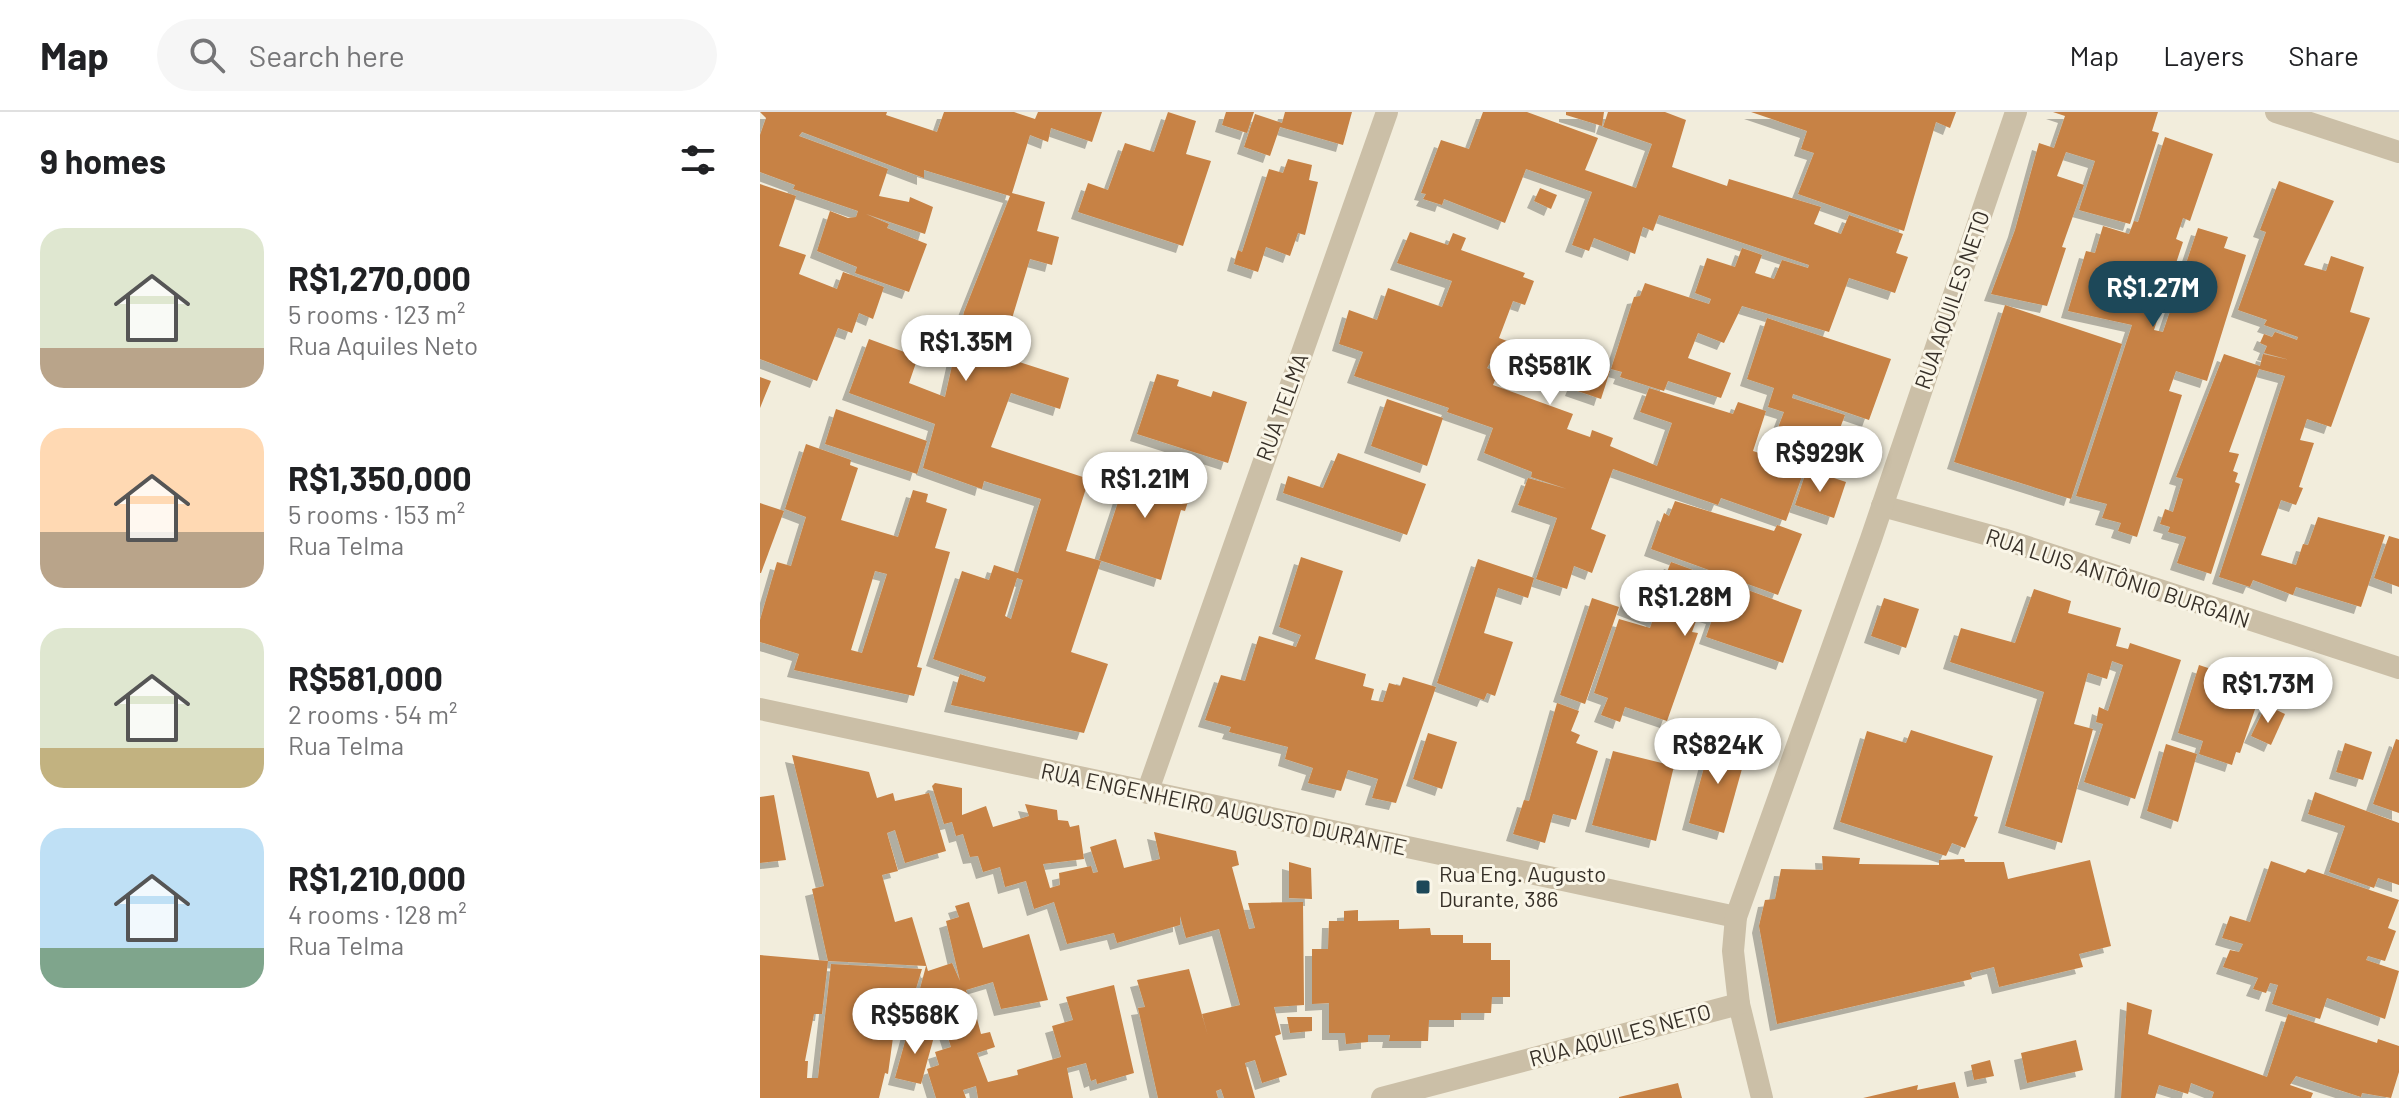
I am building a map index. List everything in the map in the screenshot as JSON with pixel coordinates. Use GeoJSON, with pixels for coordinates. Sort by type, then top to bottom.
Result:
{"type":"FeatureCollection","features":[{"type":"Feature","properties":{"kind":"street","name":"RUA TELMA"},"geometry":{"type":"LineString","coordinates":[[1147,793],[1387,112]]}},
{"type":"Feature","properties":{"kind":"street","name":"RUA AQUILES NETO"},"geometry":{"type":"LineString","coordinates":[[1382,1098],[1739,1004],[1733,951],[1736,917],[1882,506],[2016,112]]}},
{"type":"Feature","properties":{"kind":"street"},"geometry":{"type":"LineString","coordinates":[[2276,112],[2399,152]]}},
{"type":"Feature","properties":{"kind":"street","name":"RUA LUIS ANTÔNIO BURGAIN"},"geometry":{"type":"LineString","coordinates":[[1882,506],[2003,539],[2399,668]]}},
{"type":"Feature","properties":{"kind":"street","name":"RUA ENGENHEIRO AUGUSTO DURANTE"},"geometry":{"type":"LineString","coordinates":[[760,709],[1736,917]]}},
{"type":"Feature","properties":{"kind":"street"},"geometry":{"type":"LineString","coordinates":[[1739,1004],[1762,1098]]}},
{"type":"Feature","properties":{"kind":"building"},"geometry":{"type":"Polygon","coordinates":[[[760,112],[887,112],[886,115],[937,132],[944,112],[1014,112],[1035,119],[1038,112],[1102,112],[1092,142],[1051,128],[1048,142],[1030,135],[1012,193],[1045,202],[1037,231],[1059,237],[1052,265],[1030,259],[1010,325],[1016,328],[1007,358],[1069,378],[1060,409],[1011,393],[991,447],[1089,479],[1066,551],[1101,561],[1071,652],[1108,664],[1084,733],[951,705],[960,674],[984,682],[986,677],[933,659],[962,571],[989,580],[994,565],[1018,573],[1041,499],[984,481],[982,489],[923,468],[935,424],[849,393],[869,339],[918,357],[909,383],[945,397],[964,312],[1010,196],[924,170],[924,178],[802,132],[799,136],[888,169],[879,196],[909,202],[910,197],[933,207],[925,234],[866,214],[889,224],[887,228],[927,244],[909,292],[855,273],[857,267],[817,251],[830,211],[848,218],[856,217],[858,211],[793,189],[795,185],[760,172],[760,135],[766,118],[760,112]],[[1017,578],[1005,616],[1011,619],[1023,580],[1017,578]]]}},
{"type":"Feature","properties":{"kind":"building"},"geometry":{"type":"Polygon","coordinates":[[[1168,112],[1196,121],[1186,154],[1211,161],[1183,246],[1078,212],[1088,183],[1108,190],[1125,143],[1154,152],[1168,112]]]}},
{"type":"Feature","properties":{"kind":"building"},"geometry":{"type":"Polygon","coordinates":[[[1226,112],[1254,112],[1247,133],[1222,125],[1226,112]]]}},
{"type":"Feature","properties":{"kind":"building"},"geometry":{"type":"Polygon","coordinates":[[[1285,112],[1352,112],[1343,145],[1280,127],[1270,156],[1244,147],[1255,114],[1282,123],[1285,112]]]}},
{"type":"Feature","properties":{"kind":"building"},"geometry":{"type":"Polygon","coordinates":[[[1483,112],[1527,112],[1598,138],[1585,170],[1636,188],[1652,144],[1603,127],[1608,112],[1665,112],[1686,120],[1672,167],[1727,186],[1729,179],[1821,207],[1814,224],[1841,234],[1849,215],[1903,234],[1896,253],[1908,257],[1895,293],[1849,278],[1829,332],[1742,306],[1724,343],[1698,333],[1688,358],[1731,373],[1721,398],[1668,381],[1664,391],[1620,377],[1622,372],[1611,369],[1634,297],[1640,296],[1645,283],[1709,304],[1711,299],[1695,293],[1707,258],[1735,267],[1742,248],[1762,255],[1755,273],[1774,279],[1782,260],[1808,268],[1809,265],[1659,215],[1653,231],[1643,227],[1635,254],[1594,238],[1589,251],[1572,245],[1592,192],[1526,169],[1505,223],[1444,199],[1442,205],[1423,199],[1426,194],[1421,193],[1441,140],[1469,149],[1483,112]]]}},
{"type":"Feature","properties":{"kind":"building"},"geometry":{"type":"Polygon","coordinates":[[[1566,112],[1604,112],[1602,126],[1566,115],[1566,112]]]}},
{"type":"Feature","properties":{"kind":"building"},"geometry":{"type":"Polygon","coordinates":[[[1751,112],[1956,112],[1950,128],[1936,122],[1904,231],[1798,194],[1814,153],[1801,149],[1807,131],[1751,112]]]}},
{"type":"Feature","properties":{"kind":"building"},"geometry":{"type":"Polygon","coordinates":[[[2053,112],[2158,112],[2152,131],[2159,133],[2130,224],[2079,210],[2095,161],[2066,152],[2057,176],[2084,185],[2062,247],[2066,248],[2047,306],[1991,294],[2015,230],[2039,143],[2054,148],[2065,116],[2053,112]]]}},
{"type":"Feature","properties":{"kind":"building"},"geometry":{"type":"Polygon","coordinates":[[[2165,137],[2213,154],[2190,221],[2183,218],[2176,239],[2183,242],[2154,330],[2163,332],[2198,228],[2228,237],[2224,248],[2246,255],[2207,381],[2176,371],[2169,391],[2182,395],[2137,537],[2118,531],[2121,523],[2102,518],[2107,504],[2076,496],[2132,325],[2068,311],[2086,251],[2095,253],[2103,226],[2129,234],[2134,221],[2138,222],[2165,137]]]}},
{"type":"Feature","properties":{"kind":"building"},"geometry":{"type":"Polygon","coordinates":[[[1288,159],[1312,165],[1309,180],[1318,182],[1305,235],[1298,233],[1290,256],[1266,247],[1258,272],[1234,264],[1238,250],[1242,252],[1269,169],[1283,173],[1288,159]]]}},
{"type":"Feature","properties":{"kind":"building"},"geometry":{"type":"Polygon","coordinates":[[[2279,181],[2334,201],[2304,265],[2326,271],[2331,256],[2364,267],[2350,312],[2370,318],[2331,427],[2307,419],[2300,440],[2314,443],[2299,487],[2303,488],[2296,505],[2281,500],[2261,555],[2296,565],[2303,544],[2308,545],[2318,517],[2385,535],[2361,607],[2296,587],[2293,595],[2253,580],[2250,587],[2219,577],[2285,376],[2259,369],[2229,452],[2239,454],[2233,471],[2238,473],[2235,482],[2240,484],[2211,574],[2177,563],[2186,537],[2168,532],[2170,527],[2160,524],[2165,509],[2173,512],[2183,479],[2176,477],[2224,354],[2260,366],[2263,354],[2290,360],[2264,353],[2267,346],[2260,343],[2264,334],[2272,337],[2275,332],[2297,340],[2298,337],[2264,325],[2267,320],[2238,310],[2266,232],[2260,230],[2279,181]]]}},
{"type":"Feature","properties":{"kind":"building"},"geometry":{"type":"Polygon","coordinates":[[[760,184],[796,196],[779,246],[806,255],[799,274],[837,289],[843,272],[884,287],[873,319],[859,313],[852,333],[838,328],[817,381],[760,359],[760,184]]]}},
{"type":"Feature","properties":{"kind":"building"},"geometry":{"type":"Polygon","coordinates":[[[1540,188],[1557,195],[1551,209],[1534,201],[1540,188]]]}},
{"type":"Feature","properties":{"kind":"building"},"geometry":{"type":"Polygon","coordinates":[[[1410,232],[1448,245],[1453,233],[1466,238],[1461,250],[1525,273],[1523,277],[1534,281],[1525,305],[1513,301],[1499,338],[1564,362],[1557,383],[1491,361],[1487,368],[1498,373],[1493,385],[1573,414],[1567,429],[1590,437],[1592,430],[1613,438],[1610,446],[1657,466],[1672,423],[1640,412],[1649,388],[1733,414],[1738,402],[1766,411],[1753,451],[1805,468],[1786,521],[1721,498],[1718,505],[1613,469],[1591,529],[1606,535],[1592,573],[1574,566],[1567,589],[1536,579],[1557,518],[1518,505],[1528,478],[1567,489],[1531,477],[1532,472],[1484,453],[1493,428],[1447,412],[1449,408],[1354,376],[1363,352],[1339,344],[1349,310],[1377,320],[1388,288],[1442,307],[1452,281],[1397,263],[1410,232]]]}},
{"type":"Feature","properties":{"kind":"building"},"geometry":{"type":"Polygon","coordinates":[[[2005,305],[2122,344],[2071,499],[1954,462],[2005,305]]]}},
{"type":"Feature","properties":{"kind":"building"},"geometry":{"type":"Polygon","coordinates":[[[1767,318],[1891,359],[1869,420],[1793,394],[1792,398],[1845,415],[1825,468],[1770,449],[1784,412],[1768,407],[1774,388],[1747,379],[1767,318]]]}},
{"type":"Feature","properties":{"kind":"building"},"geometry":{"type":"Polygon","coordinates":[[[1594,365],[1610,371],[1601,399],[1572,389],[1580,369],[1591,373],[1594,365]]]}},
{"type":"Feature","properties":{"kind":"building"},"geometry":{"type":"Polygon","coordinates":[[[1157,374],[1179,380],[1177,386],[1211,397],[1213,391],[1247,402],[1228,463],[1137,434],[1157,374]]]}},
{"type":"Feature","properties":{"kind":"building"},"geometry":{"type":"Polygon","coordinates":[[[760,377],[771,381],[760,408],[760,377]]]}},
{"type":"Feature","properties":{"kind":"building"},"geometry":{"type":"Polygon","coordinates":[[[1387,399],[1443,418],[1427,466],[1371,446],[1387,399]]]}},
{"type":"Feature","properties":{"kind":"building"},"geometry":{"type":"Polygon","coordinates":[[[836,409],[927,441],[917,474],[825,444],[836,409]]]}},
{"type":"Feature","properties":{"kind":"building"},"geometry":{"type":"Polygon","coordinates":[[[806,444],[851,460],[850,465],[858,468],[841,520],[898,537],[913,490],[928,494],[926,502],[947,509],[935,548],[950,552],[917,667],[922,668],[914,696],[794,670],[799,654],[760,642],[760,620],[777,562],[791,566],[806,517],[785,509],[806,444]],[[875,571],[851,650],[862,653],[887,574],[875,571]]]}},
{"type":"Feature","properties":{"kind":"building"},"geometry":{"type":"Polygon","coordinates":[[[1338,453],[1426,484],[1407,535],[1283,493],[1288,476],[1323,488],[1338,453]]]}},
{"type":"Feature","properties":{"kind":"building"},"geometry":{"type":"Polygon","coordinates":[[[1114,466],[1145,476],[1147,467],[1194,483],[1185,511],[1181,510],[1161,580],[1099,560],[1122,490],[1108,485],[1114,466]]]}},
{"type":"Feature","properties":{"kind":"building"},"geometry":{"type":"Polygon","coordinates":[[[1807,469],[1846,482],[1834,518],[1795,505],[1807,469]]]}},
{"type":"Feature","properties":{"kind":"building"},"geometry":{"type":"Polygon","coordinates":[[[1675,501],[1774,531],[1777,525],[1802,534],[1778,595],[1651,549],[1664,513],[1669,516],[1675,501]]]}},
{"type":"Feature","properties":{"kind":"building"},"geometry":{"type":"Polygon","coordinates":[[[760,503],[784,511],[761,573],[760,573],[760,503]]]}},
{"type":"Feature","properties":{"kind":"building"},"geometry":{"type":"Polygon","coordinates":[[[2389,536],[2399,539],[2399,587],[2374,578],[2389,536]]]}},
{"type":"Feature","properties":{"kind":"building"},"geometry":{"type":"Polygon","coordinates":[[[1301,557],[1343,571],[1315,659],[1366,674],[1363,686],[1374,689],[1371,700],[1383,702],[1389,683],[1400,686],[1403,677],[1436,687],[1396,803],[1372,798],[1378,779],[1348,770],[1341,791],[1308,783],[1313,768],[1285,759],[1288,747],[1229,732],[1231,727],[1205,720],[1221,675],[1245,681],[1259,636],[1296,647],[1301,635],[1279,627],[1301,557]]]}},
{"type":"Feature","properties":{"kind":"building"},"geometry":{"type":"Polygon","coordinates":[[[1478,559],[1534,578],[1528,598],[1498,588],[1484,633],[1513,642],[1495,696],[1487,693],[1484,700],[1437,683],[1478,559]]]}},
{"type":"Feature","properties":{"kind":"building"},"geometry":{"type":"Polygon","coordinates":[[[1671,562],[1802,610],[1783,663],[1706,637],[1713,617],[1699,613],[1692,632],[1698,633],[1667,721],[1625,707],[1620,722],[1601,715],[1608,698],[1594,693],[1619,619],[1650,628],[1653,619],[1624,608],[1633,584],[1658,594],[1671,562]]]}},
{"type":"Feature","properties":{"kind":"building"},"geometry":{"type":"Polygon","coordinates":[[[2034,589],[2071,601],[2068,613],[2121,628],[2116,646],[2128,649],[2130,643],[2181,660],[2135,799],[2084,782],[2103,724],[2096,722],[2099,707],[2108,711],[2123,665],[2112,661],[2107,679],[2088,673],[2074,724],[2093,729],[2062,843],[2005,826],[2044,692],[1950,662],[1961,628],[2015,643],[2034,589]]]}},
{"type":"Feature","properties":{"kind":"building"},"geometry":{"type":"Polygon","coordinates":[[[1592,598],[1619,607],[1585,704],[1560,695],[1592,598]]]}},
{"type":"Feature","properties":{"kind":"building"},"geometry":{"type":"Polygon","coordinates":[[[1884,598],[1919,609],[1906,648],[1871,636],[1884,598]]]}},
{"type":"Feature","properties":{"kind":"building"},"geometry":{"type":"Polygon","coordinates":[[[2199,665],[2263,686],[2240,753],[2236,752],[2232,765],[2199,754],[2203,741],[2178,733],[2199,665]]]}},
{"type":"Feature","properties":{"kind":"building"},"geometry":{"type":"Polygon","coordinates":[[[1557,703],[1579,711],[1571,731],[1580,735],[1576,743],[1598,751],[1576,820],[1553,814],[1545,843],[1513,834],[1524,800],[1529,801],[1557,703]]]}},
{"type":"Feature","properties":{"kind":"building"},"geometry":{"type":"Polygon","coordinates":[[[2266,705],[2285,714],[2271,745],[2251,736],[2266,705]]]}},
{"type":"Feature","properties":{"kind":"building"},"geometry":{"type":"Polygon","coordinates":[[[1911,730],[1993,756],[1974,816],[1978,817],[1965,848],[1952,843],[1946,856],[1840,822],[1867,731],[1906,743],[1911,730]]]}},
{"type":"Feature","properties":{"kind":"building"},"geometry":{"type":"Polygon","coordinates":[[[1428,733],[1457,742],[1442,789],[1413,779],[1428,733]]]}},
{"type":"Feature","properties":{"kind":"building"},"geometry":{"type":"Polygon","coordinates":[[[1712,738],[1747,751],[1724,833],[1689,823],[1712,738]]]}},
{"type":"Feature","properties":{"kind":"building"},"geometry":{"type":"Polygon","coordinates":[[[2396,739],[2399,740],[2399,813],[2373,804],[2396,739]]]}},
{"type":"Feature","properties":{"kind":"building"},"geometry":{"type":"Polygon","coordinates":[[[2345,743],[2372,752],[2363,780],[2336,772],[2345,743]]]}},
{"type":"Feature","properties":{"kind":"building"},"geometry":{"type":"Polygon","coordinates":[[[2166,744],[2197,754],[2178,822],[2147,811],[2166,744]]]}},
{"type":"Feature","properties":{"kind":"building"},"geometry":{"type":"Polygon","coordinates":[[[1613,751],[1674,766],[1656,841],[1592,825],[1613,751]]]}},
{"type":"Feature","properties":{"kind":"building"},"geometry":{"type":"Polygon","coordinates":[[[792,755],[869,772],[877,798],[893,793],[895,801],[929,793],[946,851],[905,863],[895,830],[887,833],[898,871],[882,875],[895,922],[912,917],[928,971],[952,963],[960,981],[946,921],[959,917],[955,906],[969,902],[983,948],[1029,934],[1048,1000],[1001,1009],[993,982],[966,990],[972,1009],[942,1019],[941,1012],[927,1016],[925,1011],[913,1015],[926,966],[828,961],[812,889],[824,886],[792,755]]]}},
{"type":"Feature","properties":{"kind":"building"},"geometry":{"type":"Polygon","coordinates":[[[935,783],[962,788],[962,815],[986,806],[993,827],[1029,816],[1025,804],[1057,810],[1058,820],[1068,821],[1070,827],[1079,825],[1084,859],[1043,864],[1050,888],[1060,885],[1059,873],[1091,866],[1093,873],[1098,872],[1090,847],[1116,839],[1124,868],[1160,859],[1154,832],[1236,851],[1239,865],[1232,867],[1249,929],[1255,928],[1248,903],[1303,902],[1304,1005],[1274,1007],[1281,1034],[1275,1036],[1287,1075],[1262,1083],[1255,1060],[1245,1063],[1255,1098],[1224,1098],[1221,1089],[1216,1091],[1218,1098],[1158,1098],[1138,1008],[1145,1007],[1137,980],[1189,969],[1208,1036],[1202,1014],[1240,1005],[1219,929],[1186,938],[1180,916],[1180,925],[1117,943],[1114,933],[1067,944],[1054,902],[1034,909],[1026,881],[1005,887],[1000,867],[983,872],[978,856],[970,857],[963,834],[956,836],[952,822],[944,824],[932,786],[935,783]]]}},
{"type":"Feature","properties":{"kind":"building"},"geometry":{"type":"Polygon","coordinates":[[[2315,792],[2399,823],[2399,885],[2378,878],[2374,888],[2329,872],[2345,826],[2308,814],[2315,792]]]}},
{"type":"Feature","properties":{"kind":"building"},"geometry":{"type":"Polygon","coordinates":[[[774,795],[786,860],[760,863],[760,797],[774,795]]]}},
{"type":"Feature","properties":{"kind":"building"},"geometry":{"type":"Polygon","coordinates":[[[1822,856],[1860,858],[1859,864],[1939,865],[1939,860],[1964,859],[1965,862],[2004,862],[2008,879],[2090,860],[2111,946],[2079,954],[2083,967],[1999,987],[1994,967],[1970,973],[1972,979],[1777,1024],[1759,926],[1765,900],[1775,899],[1781,869],[1823,870],[1822,856]]]}},
{"type":"Feature","properties":{"kind":"building"},"geometry":{"type":"Polygon","coordinates":[[[2271,861],[2305,873],[2308,869],[2399,900],[2388,928],[2396,931],[2385,961],[2368,956],[2366,960],[2399,971],[2385,1019],[2327,998],[2320,1019],[2272,1004],[2278,985],[2270,983],[2266,993],[2253,989],[2258,978],[2223,967],[2230,950],[2239,952],[2243,944],[2222,938],[2230,916],[2250,922],[2271,861]]]}},
{"type":"Feature","properties":{"kind":"building"},"geometry":{"type":"Polygon","coordinates":[[[1289,862],[1311,868],[1312,899],[1289,898],[1289,862]]]}},
{"type":"Feature","properties":{"kind":"building"},"geometry":{"type":"Polygon","coordinates":[[[1358,910],[1358,921],[1399,920],[1399,929],[1430,928],[1431,935],[1463,935],[1463,943],[1491,943],[1491,960],[1510,960],[1510,997],[1492,997],[1491,1013],[1461,1013],[1461,1020],[1429,1020],[1428,1041],[1389,1041],[1390,1035],[1368,1035],[1368,1042],[1346,1044],[1345,1033],[1329,1033],[1329,1003],[1312,1004],[1312,949],[1328,949],[1329,921],[1344,921],[1344,911],[1358,910]]]}},
{"type":"Feature","properties":{"kind":"building"},"geometry":{"type":"Polygon","coordinates":[[[760,955],[828,961],[822,1014],[814,1014],[805,1061],[808,1061],[807,1078],[818,1078],[831,964],[922,969],[912,1002],[898,1001],[888,1074],[885,1073],[879,1098],[760,1098],[760,955]]]}},
{"type":"Feature","properties":{"kind":"building"},"geometry":{"type":"Polygon","coordinates":[[[1114,985],[1134,1073],[1097,1084],[1096,1079],[1091,1081],[1086,1063],[1067,1068],[1073,1098],[978,1098],[976,1086],[963,1090],[966,1098],[936,1098],[927,1069],[939,1065],[935,1052],[951,1047],[944,1025],[976,1015],[981,1034],[990,1032],[995,1047],[977,1053],[988,1082],[1018,1075],[1017,1070],[1061,1057],[1052,1026],[1073,1020],[1066,997],[1114,985]]]}},
{"type":"Feature","properties":{"kind":"building"},"geometry":{"type":"Polygon","coordinates":[[[2127,1002],[2152,1010],[2148,1034],[2267,1077],[2288,1014],[2377,1043],[2378,1039],[2399,1046],[2399,1072],[2391,1098],[2362,1093],[2361,1097],[2296,1076],[2290,1085],[2313,1093],[2311,1098],[2212,1098],[2214,1092],[2191,1083],[2188,1094],[2159,1085],[2155,1098],[2121,1098],[2127,1002]]]}},
{"type":"Feature","properties":{"kind":"building"},"geometry":{"type":"Polygon","coordinates":[[[1287,1017],[1312,1017],[1312,1031],[1290,1033],[1287,1017]]]}},
{"type":"Feature","properties":{"kind":"building"},"geometry":{"type":"Polygon","coordinates":[[[909,1027],[935,1033],[921,1084],[895,1078],[909,1027]]]}},
{"type":"Feature","properties":{"kind":"building"},"geometry":{"type":"Polygon","coordinates":[[[2076,1040],[2083,1070],[2027,1083],[2021,1053],[2076,1040]]]}},
{"type":"Feature","properties":{"kind":"building"},"geometry":{"type":"Polygon","coordinates":[[[1990,1060],[1994,1076],[1974,1080],[1971,1065],[1990,1060]]]}},
{"type":"Feature","properties":{"kind":"building"},"geometry":{"type":"Polygon","coordinates":[[[1955,1082],[1959,1098],[1863,1098],[1918,1085],[1917,1090],[1955,1082]]]}},
{"type":"Feature","properties":{"kind":"building"},"geometry":{"type":"Polygon","coordinates":[[[1678,1083],[1682,1098],[1619,1098],[1619,1097],[1678,1083]]]}},
{"type":"Feature","properties":{"kind":"place","name":"Rua Eng. Augusto Durante, 386"},"geometry":{"type":"Point","coordinates":[1423,887]}}]}
